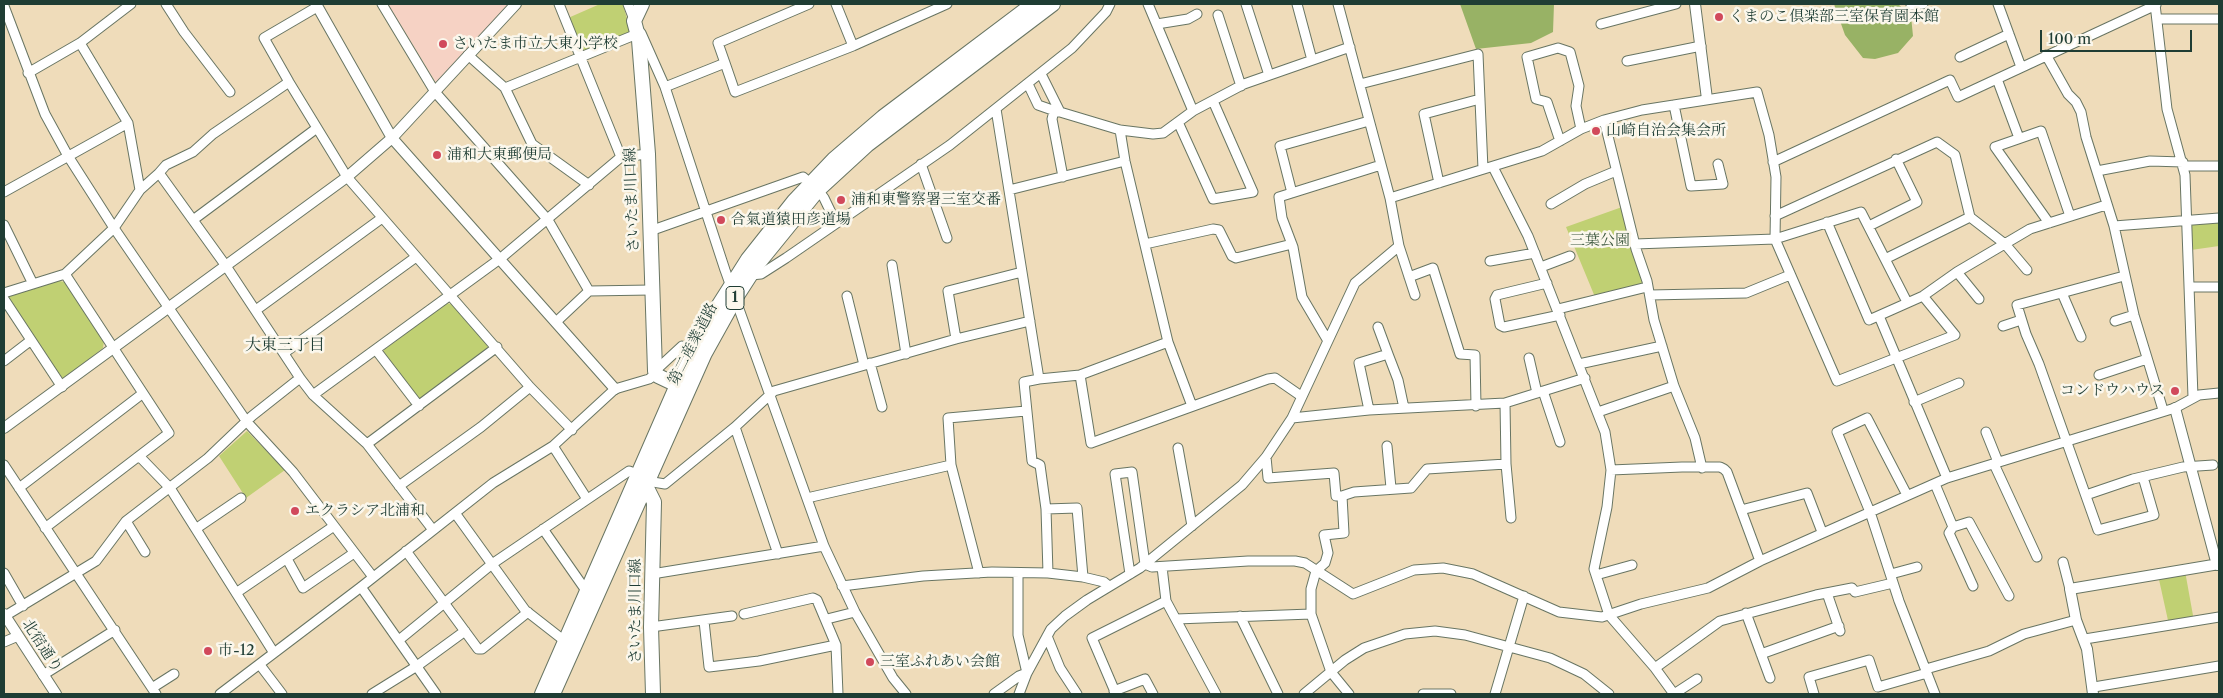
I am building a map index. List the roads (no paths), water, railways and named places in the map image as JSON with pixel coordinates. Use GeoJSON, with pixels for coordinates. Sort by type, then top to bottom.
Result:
{"type":"FeatureCollection","features":[{"type":"Feature","properties":{"kind":"main road"},"geometry":{"type":"LineString","coordinates":[[636,27],[642,4]]}},
{"type":"Feature","properties":{"kind":"main road","name":"第二産業道路"},"geometry":{"type":"LineString","coordinates":[[542,694],[587,592],[705,353],[733,292],[751,275],[834,158],[883,117],[1033,4]]}},
{"type":"Feature","properties":{"kind":"main road","name":"第二産業道路"},"geometry":{"type":"LineString","coordinates":[[553,694],[643,479],[677,385],[693,351],[733,292],[763,239],[814,187],[889,126],[1053,4]]}},
{"type":"Feature","properties":{"kind":"main road","name":"さいたま川口線"},"geometry":{"type":"LineString","coordinates":[[636,27],[648,154],[651,290],[656,372]]}},
{"type":"Feature","properties":{"kind":"main road"},"geometry":{"type":"LineString","coordinates":[[656,372],[677,385]]}},
{"type":"Feature","properties":{"kind":"main road","name":"さいたま川口線"},"geometry":{"type":"LineString","coordinates":[[643,479],[654,502],[651,627],[653,694]]}},
{"type":"Feature","properties":{"kind":"street"},"geometry":{"type":"LineString","coordinates":[[28,73],[80,43],[131,4]]}},
{"type":"Feature","properties":{"kind":"street"},"geometry":{"type":"LineString","coordinates":[[382,4],[435,92],[548,220],[589,291]]}},
{"type":"Feature","properties":{"kind":"street"},"geometry":{"type":"LineString","coordinates":[[4,428],[169,309],[347,176],[392,138],[516,4]]}},
{"type":"Feature","properties":{"kind":"street"},"geometry":{"type":"LineString","coordinates":[[559,4],[621,158]]}},
{"type":"Feature","properties":{"kind":"street"},"geometry":{"type":"LineString","coordinates":[[628,4],[636,27],[645,39],[665,87],[733,292],[824,546],[855,612],[893,678],[906,694]]}},
{"type":"Feature","properties":{"kind":"street"},"geometry":{"type":"LineString","coordinates":[[809,4],[718,44],[735,92],[853,46],[947,4]]}},
{"type":"Feature","properties":{"kind":"street"},"geometry":{"type":"LineString","coordinates":[[836,4],[853,46]]}},
{"type":"Feature","properties":{"kind":"street"},"geometry":{"type":"LineString","coordinates":[[751,275],[761,274],[921,164],[996,109],[1072,48],[1106,12],[1110,4]]}},
{"type":"Feature","properties":{"kind":"street"},"geometry":{"type":"LineString","coordinates":[[1148,4],[1193,111]]}},
{"type":"Feature","properties":{"kind":"street"},"geometry":{"type":"LineString","coordinates":[[1246,4],[1269,75]]}},
{"type":"Feature","properties":{"kind":"street"},"geometry":{"type":"LineString","coordinates":[[1297,4],[1312,60]]}},
{"type":"Feature","properties":{"kind":"street"},"geometry":{"type":"LineString","coordinates":[[1338,4],[1390,198],[1399,246],[1415,295]]}},
{"type":"Feature","properties":{"kind":"street"},"geometry":{"type":"LineString","coordinates":[[1601,24],[1676,4]]}},
{"type":"Feature","properties":{"kind":"street"},"geometry":{"type":"LineString","coordinates":[[1695,4],[1706,99]]}},
{"type":"Feature","properties":{"kind":"street"},"geometry":{"type":"LineString","coordinates":[[1911,4],[1923,4]]}},
{"type":"Feature","properties":{"kind":"street"},"geometry":{"type":"LineString","coordinates":[[1998,4],[2021,67]]}},
{"type":"Feature","properties":{"kind":"street"},"geometry":{"type":"LineString","coordinates":[[1774,162],[1950,80],[1958,96],[2156,4],[2167,109],[2183,164],[2193,397]]}},
{"type":"Feature","properties":{"kind":"street"},"geometry":{"type":"LineString","coordinates":[[170,5],[184,32],[230,92]]}},
{"type":"Feature","properties":{"kind":"street"},"geometry":{"type":"LineString","coordinates":[[572,430],[530,387],[347,176],[264,38],[316,5],[392,138],[501,258],[615,389]]}},
{"type":"Feature","properties":{"kind":"street"},"geometry":{"type":"LineString","coordinates":[[4,6],[45,114],[68,156],[114,228],[247,422],[293,472],[373,577]]}},
{"type":"Feature","properties":{"kind":"street"},"geometry":{"type":"LineString","coordinates":[[1157,24],[1188,19],[1197,14]]}},
{"type":"Feature","properties":{"kind":"street"},"geometry":{"type":"LineString","coordinates":[[1218,14],[1241,86]]}},
{"type":"Feature","properties":{"kind":"street"},"geometry":{"type":"LineString","coordinates":[[2158,19],[2219,19]]}},
{"type":"Feature","properties":{"kind":"street"},"geometry":{"type":"LineString","coordinates":[[505,88],[581,57],[636,27]]}},
{"type":"Feature","properties":{"kind":"street"},"geometry":{"type":"LineString","coordinates":[[1960,57],[2009,34]]}},
{"type":"Feature","properties":{"kind":"street"},"geometry":{"type":"LineString","coordinates":[[80,43],[128,123],[140,190]]}},
{"type":"Feature","properties":{"kind":"street"},"geometry":{"type":"LineString","coordinates":[[1627,61],[1701,46]]}},
{"type":"Feature","properties":{"kind":"street"},"geometry":{"type":"LineString","coordinates":[[1028,84],[1038,105],[1120,130],[1163,134],[1193,111],[1241,86],[1350,47]]}},
{"type":"Feature","properties":{"kind":"street"},"geometry":{"type":"LineString","coordinates":[[1560,141],[1547,102],[1536,98],[1527,57],[1558,48],[1570,52],[1579,86],[1576,106],[1581,129]]}},
{"type":"Feature","properties":{"kind":"street"},"geometry":{"type":"LineString","coordinates":[[1360,84],[1478,54],[1483,169]]}},
{"type":"Feature","properties":{"kind":"street"},"geometry":{"type":"LineString","coordinates":[[468,55],[505,88],[532,144],[590,185]]}},
{"type":"Feature","properties":{"kind":"street"},"geometry":{"type":"LineString","coordinates":[[2046,55],[2068,94],[2076,102],[2081,112],[2106,205],[2114,226],[2134,315],[2163,410]]}},
{"type":"Feature","properties":{"kind":"street"},"geometry":{"type":"LineString","coordinates":[[665,87],[725,64]]}},
{"type":"Feature","properties":{"kind":"street"},"geometry":{"type":"LineString","coordinates":[[1041,74],[1057,112]]}},
{"type":"Feature","properties":{"kind":"street"},"geometry":{"type":"LineString","coordinates":[[1997,79],[2019,138]]}},
{"type":"Feature","properties":{"kind":"street"},"geometry":{"type":"LineString","coordinates":[[4,293],[65,274],[114,228],[140,190],[166,166],[193,152],[213,134],[289,82]]}},
{"type":"Feature","properties":{"kind":"street"},"geometry":{"type":"LineString","coordinates":[[1390,198],[1542,151],[1581,129],[1604,120],[1706,99],[1757,92],[1769,135],[1774,162],[1775,239],[1837,381],[1955,335],[1924,296]]}},
{"type":"Feature","properties":{"kind":"street"},"geometry":{"type":"LineString","coordinates":[[1439,183],[1424,114],[1480,99]]}},
{"type":"Feature","properties":{"kind":"street"},"geometry":{"type":"LineString","coordinates":[[1178,122],[1213,199],[1253,192],[1213,101]]}},
{"type":"Feature","properties":{"kind":"street"},"geometry":{"type":"LineString","coordinates":[[1674,105],[1691,186],[1723,184],[1718,164]]}},
{"type":"Feature","properties":{"kind":"street"},"geometry":{"type":"LineString","coordinates":[[996,109],[1039,378]]}},
{"type":"Feature","properties":{"kind":"street"},"geometry":{"type":"LineString","coordinates":[[1057,112],[1052,119],[1063,177]]}},
{"type":"Feature","properties":{"kind":"street"},"geometry":{"type":"LineString","coordinates":[[1292,193],[1280,146],[1370,120]]}},
{"type":"Feature","properties":{"kind":"street"},"geometry":{"type":"LineString","coordinates":[[1604,120],[1662,346],[1674,386],[1695,438],[1702,468]]}},
{"type":"Feature","properties":{"kind":"street"},"geometry":{"type":"LineString","coordinates":[[4,192],[128,123]]}},
{"type":"Feature","properties":{"kind":"street"},"geometry":{"type":"LineString","coordinates":[[193,220],[317,128]]}},
{"type":"Feature","properties":{"kind":"street"},"geometry":{"type":"LineString","coordinates":[[1120,130],[1125,161],[1168,342],[1192,406]]}},
{"type":"Feature","properties":{"kind":"street"},"geometry":{"type":"LineString","coordinates":[[2049,223],[1995,147],[2041,131],[2070,216]]}},
{"type":"Feature","properties":{"kind":"street"},"geometry":{"type":"LineString","coordinates":[[1775,216],[1937,142],[1955,156],[1970,217],[2005,244],[2026,270]]}},
{"type":"Feature","properties":{"kind":"street"},"geometry":{"type":"LineString","coordinates":[[313,395],[501,258],[621,158],[648,154]]}},
{"type":"Feature","properties":{"kind":"street"},"geometry":{"type":"LineString","coordinates":[[1869,226],[1917,202],[1896,160]]}},
{"type":"Feature","properties":{"kind":"street"},"geometry":{"type":"LineString","coordinates":[[1009,190],[1125,161]]}},
{"type":"Feature","properties":{"kind":"street"},"geometry":{"type":"LineString","coordinates":[[2097,172],[2150,161],[2219,166]]}},
{"type":"Feature","properties":{"kind":"street"},"geometry":{"type":"LineString","coordinates":[[921,164],[947,238]]}},
{"type":"Feature","properties":{"kind":"street"},"geometry":{"type":"LineString","coordinates":[[1328,341],[1302,297],[1292,244],[1282,218],[1279,197],[1381,165]]}},
{"type":"Feature","properties":{"kind":"street"},"geometry":{"type":"LineString","coordinates":[[1493,167],[1535,253],[1605,432],[1611,470],[1607,507],[1594,569],[1610,614],[1674,694],[1697,679]]}},
{"type":"Feature","properties":{"kind":"street"},"geometry":{"type":"LineString","coordinates":[[1551,204],[1585,184],[1616,171]]}},
{"type":"Feature","properties":{"kind":"street"},"geometry":{"type":"LineString","coordinates":[[159,173],[226,266],[313,395],[366,444],[433,530]]}},
{"type":"Feature","properties":{"kind":"street"},"geometry":{"type":"LineString","coordinates":[[650,231],[803,177],[824,198],[836,223]]}},
{"type":"Feature","properties":{"kind":"street"},"geometry":{"type":"LineString","coordinates":[[1827,222],[1868,320],[1924,296],[1957,272],[2030,229],[2106,205]]}},
{"type":"Feature","properties":{"kind":"street"},"geometry":{"type":"LineString","coordinates":[[1635,244],[1775,239],[1861,212],[1907,302]]}},
{"type":"Feature","properties":{"kind":"street"},"geometry":{"type":"LineString","coordinates":[[1886,259],[1970,217]]}},
{"type":"Feature","properties":{"kind":"street"},"geometry":{"type":"LineString","coordinates":[[256,310],[382,218]]}},
{"type":"Feature","properties":{"kind":"street"},"geometry":{"type":"LineString","coordinates":[[2114,226],[2219,218]]}},
{"type":"Feature","properties":{"kind":"street"},"geometry":{"type":"LineString","coordinates":[[4,225],[33,284]]}},
{"type":"Feature","properties":{"kind":"street"},"geometry":{"type":"LineString","coordinates":[[1145,244],[1213,229],[1219,230],[1232,256],[1236,258],[1292,244]]}},
{"type":"Feature","properties":{"kind":"street"},"geometry":{"type":"LineString","coordinates":[[1019,694],[1027,673],[1046,636],[1065,616],[1145,564],[1242,486],[1266,457],[1292,418],[1355,283],[1399,246]]}},
{"type":"Feature","properties":{"kind":"street"},"geometry":{"type":"LineString","coordinates":[[1490,261],[1535,253]]}},
{"type":"Feature","properties":{"kind":"street"},"geometry":{"type":"LineString","coordinates":[[1541,268],[1570,256]]}},
{"type":"Feature","properties":{"kind":"street"},"geometry":{"type":"LineString","coordinates":[[284,353],[416,257]]}},
{"type":"Feature","properties":{"kind":"street"},"geometry":{"type":"LineString","coordinates":[[892,266],[906,354]]}},
{"type":"Feature","properties":{"kind":"street"},"geometry":{"type":"LineString","coordinates":[[1409,277],[1433,268],[1460,354],[1475,355],[1476,406]]}},
{"type":"Feature","properties":{"kind":"street"},"geometry":{"type":"LineString","coordinates":[[956,339],[948,291],[1022,272]]}},
{"type":"Feature","properties":{"kind":"street"},"geometry":{"type":"LineString","coordinates":[[1957,272],[1979,299]]}},
{"type":"Feature","properties":{"kind":"street"},"geometry":{"type":"LineString","coordinates":[[45,528],[169,433],[65,274]]}},
{"type":"Feature","properties":{"kind":"street"},"geometry":{"type":"LineString","coordinates":[[1547,283],[1497,295],[1495,299],[1500,326],[1504,327],[1648,291],[1746,293],[1790,275]]}},
{"type":"Feature","properties":{"kind":"street"},"geometry":{"type":"LineString","coordinates":[[2124,276],[2017,305],[2098,530],[2154,515],[2143,477]]}},
{"type":"Feature","properties":{"kind":"street"},"geometry":{"type":"LineString","coordinates":[[2189,287],[2219,287]]}},
{"type":"Feature","properties":{"kind":"street"},"geometry":{"type":"LineString","coordinates":[[556,322],[589,291],[651,290]]}},
{"type":"Feature","properties":{"kind":"street"},"geometry":{"type":"LineString","coordinates":[[2062,293],[2081,337]]}},
{"type":"Feature","properties":{"kind":"street"},"geometry":{"type":"LineString","coordinates":[[847,296],[867,364],[882,406]]}},
{"type":"Feature","properties":{"kind":"street"},"geometry":{"type":"LineString","coordinates":[[4,299],[62,387]]}},
{"type":"Feature","properties":{"kind":"street"},"geometry":{"type":"LineString","coordinates":[[2115,321],[2134,315]]}},
{"type":"Feature","properties":{"kind":"street"},"geometry":{"type":"LineString","coordinates":[[1879,316],[1947,478]]}},
{"type":"Feature","properties":{"kind":"street"},"geometry":{"type":"LineString","coordinates":[[2003,326],[2021,320]]}},
{"type":"Feature","properties":{"kind":"street"},"geometry":{"type":"LineString","coordinates":[[399,640],[492,564],[629,471],[643,479],[665,484],[774,391],[956,339],[1030,321]]}},
{"type":"Feature","properties":{"kind":"street"},"geometry":{"type":"LineString","coordinates":[[1378,327],[1398,380],[1404,408]]}},
{"type":"Feature","properties":{"kind":"street"},"geometry":{"type":"LineString","coordinates":[[4,361],[30,341]]}},
{"type":"Feature","properties":{"kind":"street"},"geometry":{"type":"LineString","coordinates":[[1048,573],[1046,509],[1040,465],[1032,461],[1024,382],[1039,378],[1080,375],[1168,342]]}},
{"type":"Feature","properties":{"kind":"street"},"geometry":{"type":"LineString","coordinates":[[220,694],[361,587],[492,483],[553,446],[615,389],[649,378],[682,346],[693,351]]}},
{"type":"Feature","properties":{"kind":"street"},"geometry":{"type":"LineString","coordinates":[[1579,364],[1662,346]]}},
{"type":"Feature","properties":{"kind":"street"},"geometry":{"type":"LineString","coordinates":[[366,444],[497,347]]}},
{"type":"Feature","properties":{"kind":"street"},"geometry":{"type":"LineString","coordinates":[[376,350],[418,406]]}},
{"type":"Feature","properties":{"kind":"street"},"geometry":{"type":"LineString","coordinates":[[1370,410],[1359,364],[1388,354]]}},
{"type":"Feature","properties":{"kind":"street"},"geometry":{"type":"LineString","coordinates":[[1529,358],[1560,442]]}},
{"type":"Feature","properties":{"kind":"street"},"geometry":{"type":"LineString","coordinates":[[2099,375],[2147,359]]}},
{"type":"Feature","properties":{"kind":"street"},"geometry":{"type":"LineString","coordinates":[[1080,375],[1091,443],[1275,378],[1302,396]]}},
{"type":"Feature","properties":{"kind":"street"},"geometry":{"type":"LineString","coordinates":[[4,615],[23,606],[96,561],[118,529],[126,521],[208,458],[247,422],[300,378]]}},
{"type":"Feature","properties":{"kind":"street"},"geometry":{"type":"LineString","coordinates":[[1292,418],[1370,410],[1505,403],[1585,378]]}},
{"type":"Feature","properties":{"kind":"street"},"geometry":{"type":"LineString","coordinates":[[1914,402],[1959,383]]}},
{"type":"Feature","properties":{"kind":"street"},"geometry":{"type":"LineString","coordinates":[[1598,412],[1674,386]]}},
{"type":"Feature","properties":{"kind":"street"},"geometry":{"type":"LineString","coordinates":[[399,486],[481,427],[530,387]]}},
{"type":"Feature","properties":{"kind":"street"},"geometry":{"type":"LineString","coordinates":[[1145,564],[1152,567],[1162,567],[1248,561],[1295,561],[1305,563],[1353,594],[1414,570],[1444,568],[1472,574],[1559,612],[1602,617],[1641,604],[1708,588],[1822,532],[1947,478],[2174,408],[2193,397],[2219,393]]}},
{"type":"Feature","properties":{"kind":"street"},"geometry":{"type":"LineString","coordinates":[[19,488],[142,394]]}},
{"type":"Feature","properties":{"kind":"street"},"geometry":{"type":"LineString","coordinates":[[1505,403],[1506,464],[1511,518]]}},
{"type":"Feature","properties":{"kind":"street"},"geometry":{"type":"LineString","coordinates":[[2070,589],[2218,564],[2174,408]]}},
{"type":"Feature","properties":{"kind":"street"},"geometry":{"type":"LineString","coordinates":[[979,574],[951,465],[948,418],[1026,410]]}},
{"type":"Feature","properties":{"kind":"street"},"geometry":{"type":"LineString","coordinates":[[1907,496],[1867,418],[1837,432],[1870,512],[1892,579],[1935,694]]}},
{"type":"Feature","properties":{"kind":"street"},"geometry":{"type":"LineString","coordinates":[[734,427],[778,554]]}},
{"type":"Feature","properties":{"kind":"street"},"geometry":{"type":"LineString","coordinates":[[1986,432],[1996,463],[2037,557]]}},
{"type":"Feature","properties":{"kind":"street"},"geometry":{"type":"LineString","coordinates":[[553,446],[587,499]]}},
{"type":"Feature","properties":{"kind":"street"},"geometry":{"type":"LineString","coordinates":[[1387,446],[1392,488]]}},
{"type":"Feature","properties":{"kind":"street"},"geometry":{"type":"LineString","coordinates":[[1178,448],[1192,526]]}},
{"type":"Feature","properties":{"kind":"street"},"geometry":{"type":"LineString","coordinates":[[139,456],[170,488],[197,528],[274,653]]}},
{"type":"Feature","properties":{"kind":"street"},"geometry":{"type":"LineString","coordinates":[[1266,457],[1268,478],[1334,473],[1336,496],[1354,492],[1411,488],[1426,469],[1506,464]]}},
{"type":"Feature","properties":{"kind":"street"},"geometry":{"type":"LineString","coordinates":[[4,465],[154,691],[174,674]]}},
{"type":"Feature","properties":{"kind":"street"},"geometry":{"type":"LineString","coordinates":[[807,498],[951,465]]}},
{"type":"Feature","properties":{"kind":"street"},"geometry":{"type":"LineString","coordinates":[[2086,495],[2143,477],[2190,466],[2213,466]]}},
{"type":"Feature","properties":{"kind":"street"},"geometry":{"type":"LineString","coordinates":[[1611,470],[1720,467],[1727,472],[1760,561]]}},
{"type":"Feature","properties":{"kind":"street"},"geometry":{"type":"LineString","coordinates":[[1130,574],[1115,474],[1132,472],[1145,564]]}},
{"type":"Feature","properties":{"kind":"street"},"geometry":{"type":"LineString","coordinates":[[1935,484],[1953,527]]}},
{"type":"Feature","properties":{"kind":"street"},"geometry":{"type":"LineString","coordinates":[[1741,510],[1807,493],[1822,532]]}},
{"type":"Feature","properties":{"kind":"street"},"geometry":{"type":"LineString","coordinates":[[1342,496],[1344,534],[1324,534],[1328,553],[1325,562],[1316,571],[1311,589],[1311,614],[1330,672],[1349,694]]}},
{"type":"Feature","properties":{"kind":"street"},"geometry":{"type":"LineString","coordinates":[[197,528],[241,498]]}},
{"type":"Feature","properties":{"kind":"street"},"geometry":{"type":"LineString","coordinates":[[1046,509],[1077,508],[1083,577]]}},
{"type":"Feature","properties":{"kind":"street"},"geometry":{"type":"LineString","coordinates":[[455,512],[528,612],[566,642]]}},
{"type":"Feature","properties":{"kind":"street"},"geometry":{"type":"LineString","coordinates":[[126,521],[145,552]]}},
{"type":"Feature","properties":{"kind":"street"},"geometry":{"type":"LineString","coordinates":[[1973,586],[1949,533],[1953,527],[1970,522],[2009,596]]}},
{"type":"Feature","properties":{"kind":"street"},"geometry":{"type":"LineString","coordinates":[[236,593],[334,526]]}},
{"type":"Feature","properties":{"kind":"street"},"geometry":{"type":"LineString","coordinates":[[543,530],[587,592]]}},
{"type":"Feature","properties":{"kind":"street"},"geometry":{"type":"LineString","coordinates":[[652,574],[824,546]]}},
{"type":"Feature","properties":{"kind":"street"},"geometry":{"type":"LineString","coordinates":[[406,552],[445,602],[478,649],[482,649],[528,612]]}},
{"type":"Feature","properties":{"kind":"street"},"geometry":{"type":"LineString","coordinates":[[287,559],[303,588],[354,553]]}},
{"type":"Feature","properties":{"kind":"street"},"geometry":{"type":"LineString","coordinates":[[2063,562],[2076,620],[2085,639],[2093,691],[2219,666]]}},
{"type":"Feature","properties":{"kind":"street"},"geometry":{"type":"LineString","coordinates":[[1596,575],[1632,564]]}},
{"type":"Feature","properties":{"kind":"street"},"geometry":{"type":"LineString","coordinates":[[1162,567],[1166,601],[1216,694]]}},
{"type":"Feature","properties":{"kind":"street"},"geometry":{"type":"LineString","coordinates":[[1655,668],[1720,621],[1826,593],[1852,588],[1855,592],[1892,579],[1917,567]]}},
{"type":"Feature","properties":{"kind":"street"},"geometry":{"type":"LineString","coordinates":[[4,573],[23,606]]}},
{"type":"Feature","properties":{"kind":"street"},"geometry":{"type":"LineString","coordinates":[[1018,573],[1018,635],[1027,673]]}},
{"type":"Feature","properties":{"kind":"street"},"geometry":{"type":"LineString","coordinates":[[842,586],[923,576],[1018,573],[1048,573],[1083,577],[1104,582],[1109,586]]}},
{"type":"Feature","properties":{"kind":"street"},"geometry":{"type":"LineString","coordinates":[[361,587],[436,694]]}},
{"type":"Feature","properties":{"kind":"street"},"geometry":{"type":"LineString","coordinates":[[1761,654],[1840,629],[1826,593]]}},
{"type":"Feature","properties":{"kind":"street"},"geometry":{"type":"LineString","coordinates":[[1495,694],[1524,596]]}},
{"type":"Feature","properties":{"kind":"street"},"geometry":{"type":"LineString","coordinates":[[744,614],[813,598],[817,600],[836,646],[838,694]]}},
{"type":"Feature","properties":{"kind":"street"},"geometry":{"type":"LineString","coordinates":[[1153,694],[1145,679],[1115,692],[1092,638],[1166,601]]}},
{"type":"Feature","properties":{"kind":"street"},"geometry":{"type":"LineString","coordinates":[[826,619],[855,612]]}},
{"type":"Feature","properties":{"kind":"street"},"geometry":{"type":"LineString","coordinates":[[1746,613],[1770,678]]}},
{"type":"Feature","properties":{"kind":"street"},"geometry":{"type":"LineString","coordinates":[[1176,619],[1311,614]]}},
{"type":"Feature","properties":{"kind":"street","name":"北宿通り"},"geometry":{"type":"LineString","coordinates":[[4,615],[56,694]]}},
{"type":"Feature","properties":{"kind":"street"},"geometry":{"type":"LineString","coordinates":[[651,627],[732,616]]}},
{"type":"Feature","properties":{"kind":"street"},"geometry":{"type":"LineString","coordinates":[[1240,616],[1278,694]]}},
{"type":"Feature","properties":{"kind":"street"},"geometry":{"type":"LineString","coordinates":[[2085,639],[2219,616]]}},
{"type":"Feature","properties":{"kind":"street"},"geometry":{"type":"LineString","coordinates":[[1814,694],[1809,676],[1869,660],[1878,687],[1981,654],[2024,634],[2076,620]]}},
{"type":"Feature","properties":{"kind":"street"},"geometry":{"type":"LineString","coordinates":[[704,621],[710,667],[758,661],[836,646]]}},
{"type":"Feature","properties":{"kind":"street"},"geometry":{"type":"LineString","coordinates":[[43,675],[115,630]]}},
{"type":"Feature","properties":{"kind":"street"},"geometry":{"type":"LineString","coordinates":[[372,694],[417,666],[465,631]]}},
{"type":"Feature","properties":{"kind":"street"},"geometry":{"type":"LineString","coordinates":[[1304,694],[1330,672],[1364,648],[1405,634],[1435,632],[1466,635],[1562,663],[1584,674],[1609,694]]}},
{"type":"Feature","properties":{"kind":"street"},"geometry":{"type":"LineString","coordinates":[[4,642],[18,636]]}},
{"type":"Feature","properties":{"kind":"street"},"geometry":{"type":"LineString","coordinates":[[1046,636],[1060,668],[1076,694]]}},
{"type":"Feature","properties":{"kind":"street"},"geometry":{"type":"LineString","coordinates":[[260,665],[282,694]]}},
{"type":"Feature","properties":{"kind":"street"},"geometry":{"type":"LineString","coordinates":[[994,694],[1027,673]]}},
{"type":"Feature","properties":{"kind":"street"},"geometry":{"type":"LineString","coordinates":[[1423,694],[1451,694]]}},
{"type":"Feature","properties":{"kind":"place","name":"くまのこ倶楽部三室保育園本館"},"geometry":{"type":"Point","coordinates":[1719,17]}},
{"type":"Feature","properties":{"kind":"place","name":"さいたま市立大東小学校"},"geometry":{"type":"Point","coordinates":[443,44]}},
{"type":"Feature","properties":{"kind":"place","name":"山崎自治会集会所"},"geometry":{"type":"Point","coordinates":[1596,131]}},
{"type":"Feature","properties":{"kind":"place","name":"浦和大東郵便局"},"geometry":{"type":"Point","coordinates":[437,155]}},
{"type":"Feature","properties":{"kind":"place","name":"浦和東警察署三室交番"},"geometry":{"type":"Point","coordinates":[841,200]}},
{"type":"Feature","properties":{"kind":"place","name":"合氣道猿田彦道場"},"geometry":{"type":"Point","coordinates":[721,220]}},
{"type":"Feature","properties":{"kind":"place","name":"コンドウハウス"},"geometry":{"type":"Point","coordinates":[2175,391]}},
{"type":"Feature","properties":{"kind":"place","name":"エクラシア北浦和"},"geometry":{"type":"Point","coordinates":[295,511]}},
{"type":"Feature","properties":{"kind":"place","name":"市-12"},"geometry":{"type":"Point","coordinates":[208,651]}},
{"type":"Feature","properties":{"kind":"place","name":"三室ふれあい会館"},"geometry":{"type":"Point","coordinates":[870,662]}},
{"type":"Feature","properties":{"kind":"district","name":"大東三丁目"},"geometry":{"type":"Point","coordinates":[285,345]}},
{"type":"Feature","properties":{"kind":"park label","name":"三葉公園"},"geometry":{"type":"Point","coordinates":[1600,241]}}]}
